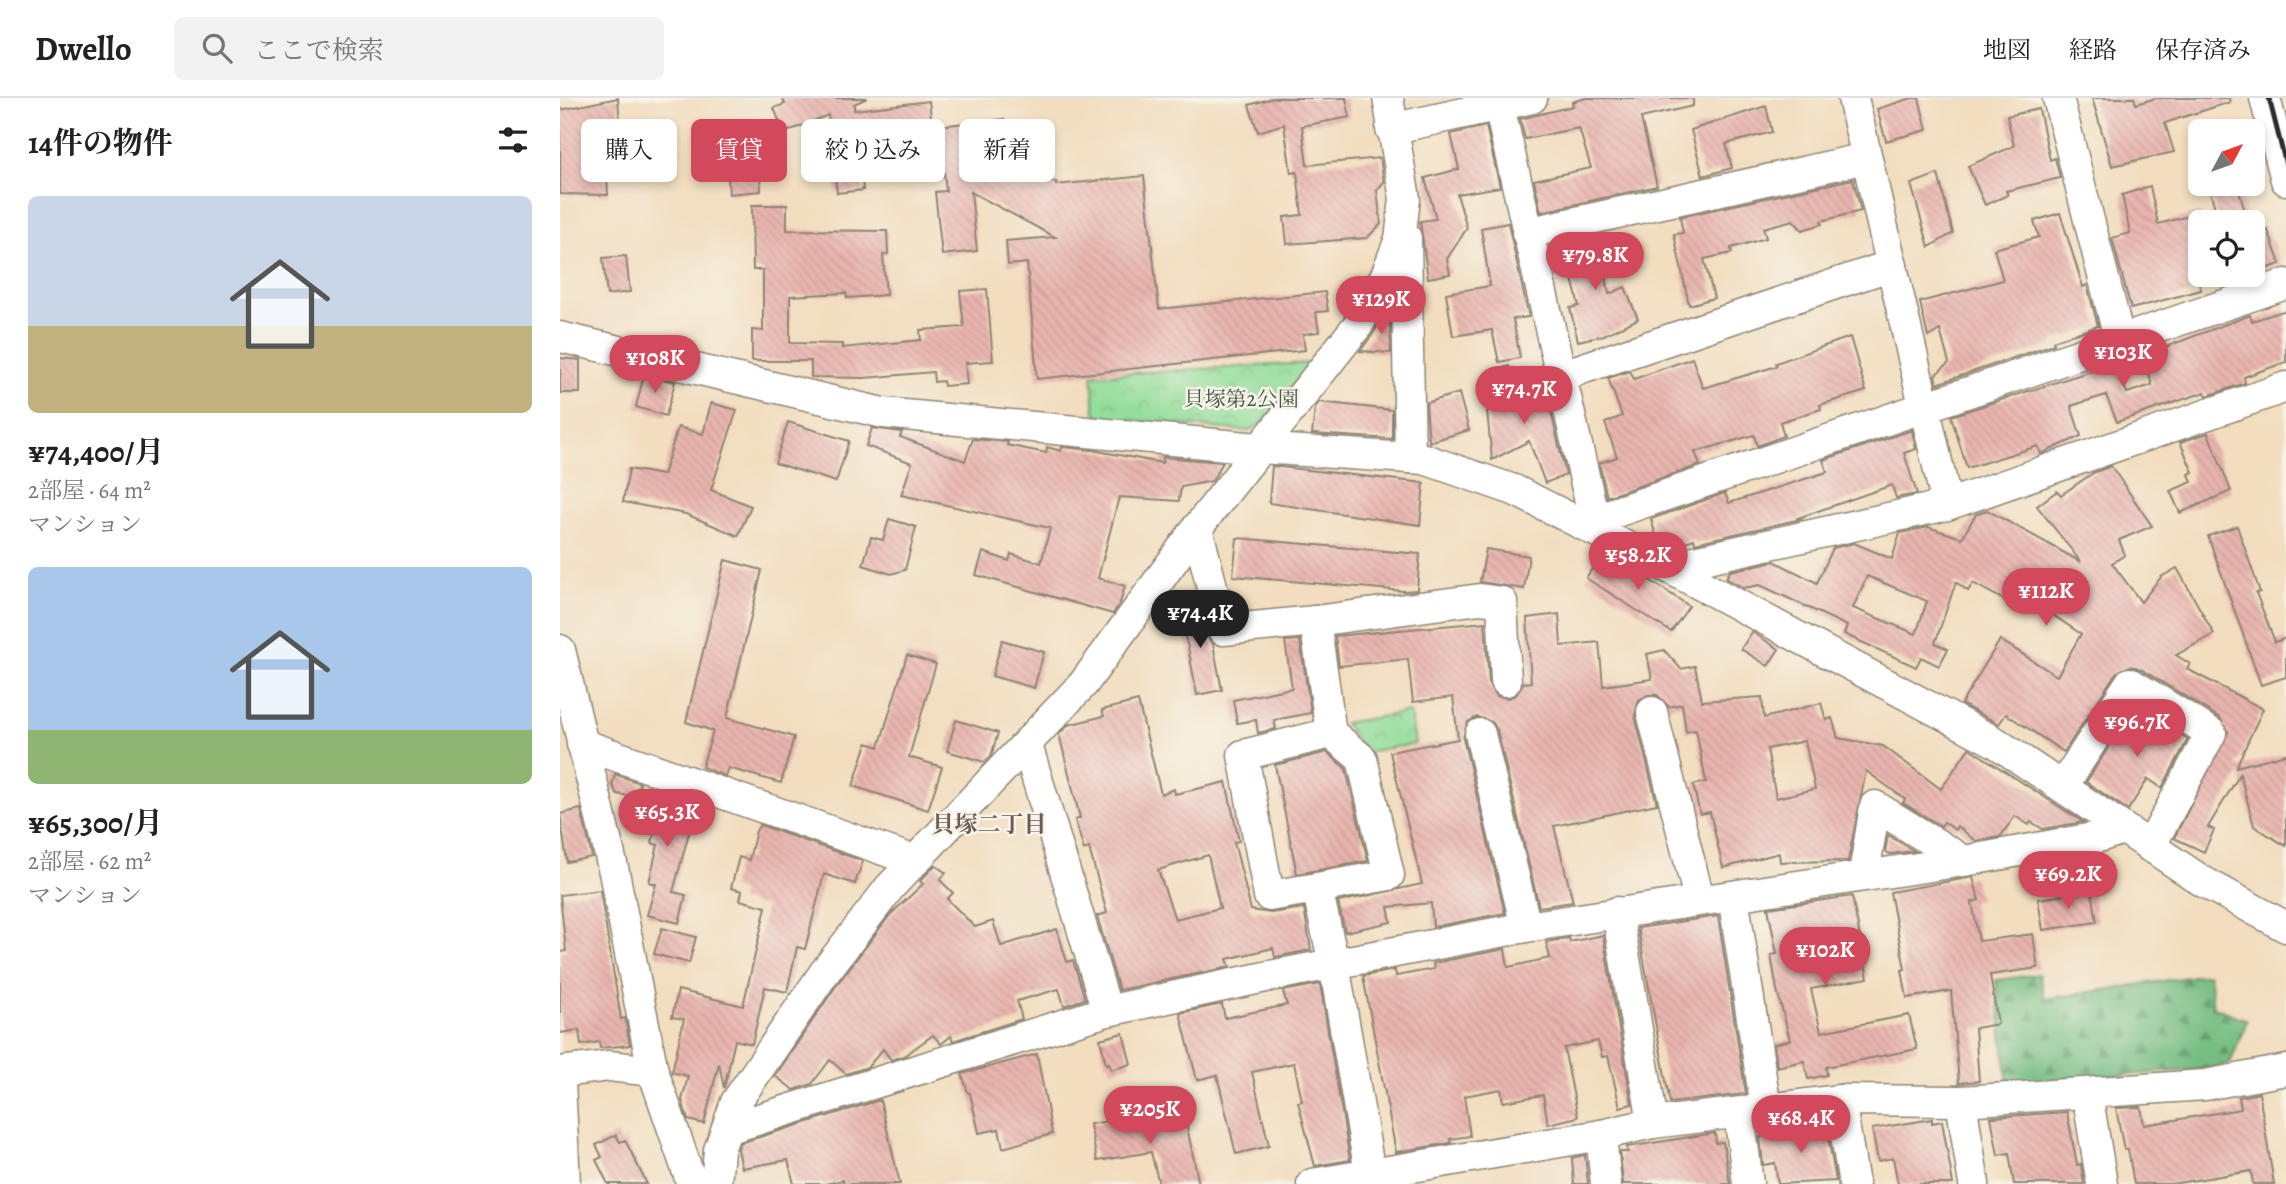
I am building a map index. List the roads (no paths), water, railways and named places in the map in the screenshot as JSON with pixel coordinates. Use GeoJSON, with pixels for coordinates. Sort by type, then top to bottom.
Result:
{"type":"FeatureCollection","features":[{"type":"Feature","properties":{"kind":"street"},"geometry":{"type":"LineString","coordinates":[[1388,98],[1391,129],[1405,199],[1410,458]]}},
{"type":"Feature","properties":{"kind":"street"},"geometry":{"type":"LineString","coordinates":[[1391,129],[1532,98]]}},
{"type":"Feature","properties":{"kind":"street"},"geometry":{"type":"LineString","coordinates":[[1853,98],[1947,505]]}},
{"type":"Feature","properties":{"kind":"street"},"geometry":{"type":"LineString","coordinates":[[2059,98],[2119,338]]}},
{"type":"Feature","properties":{"kind":"street"},"geometry":{"type":"LineString","coordinates":[[2264,98],[2286,180]]}},
{"type":"Feature","properties":{"kind":"street"},"geometry":{"type":"LineString","coordinates":[[1499,106],[1560,376],[1587,522]]}},
{"type":"Feature","properties":{"kind":"street"},"geometry":{"type":"LineString","coordinates":[[1527,233],[1866,158]]}},
{"type":"Feature","properties":{"kind":"street"},"geometry":{"type":"LineString","coordinates":[[716,1184],[719,1150],[736,1102],[824,973],[890,887],[1084,683],[1258,448],[1327,367],[1358,325],[1386,275],[1400,239],[1405,199]]}},
{"type":"Feature","properties":{"kind":"street"},"geometry":{"type":"LineString","coordinates":[[1560,376],[1892,265]]}},
{"type":"Feature","properties":{"kind":"street"},"geometry":{"type":"LineString","coordinates":[[1587,522],[1924,408],[2119,338],[2286,284]]}},
{"type":"Feature","properties":{"kind":"street"},"geometry":{"type":"LineString","coordinates":[[560,337],[883,413],[1258,448],[1424,459],[1514,490],[1587,522],[1995,742],[2202,881],[2286,927]]}},
{"type":"Feature","properties":{"kind":"street"},"geometry":{"type":"LineString","coordinates":[[1667,567],[1947,505],[2286,387]]}},
{"type":"Feature","properties":{"kind":"street"},"geometry":{"type":"LineString","coordinates":[[1197,528],[1223,631],[1480,599],[1502,602],[1506,681]]}},
{"type":"Feature","properties":{"kind":"street"},"geometry":{"type":"LineString","coordinates":[[1315,621],[1331,733],[1362,759],[1390,875],[1269,897],[1243,755],[1331,733]]}},
{"type":"Feature","properties":{"kind":"street"},"geometry":{"type":"LineString","coordinates":[[560,649],[614,872],[653,1071],[692,1184]]}},
{"type":"Feature","properties":{"kind":"street"},"geometry":{"type":"LineString","coordinates":[[2062,787],[2130,683],[2211,733],[2150,847]]}},
{"type":"Feature","properties":{"kind":"street"},"geometry":{"type":"LineString","coordinates":[[1652,712],[1699,899]]}},
{"type":"Feature","properties":{"kind":"street"},"geometry":{"type":"LineString","coordinates":[[1480,734],[1526,927]]}},
{"type":"Feature","properties":{"kind":"street"},"geometry":{"type":"LineString","coordinates":[[582,744],[915,861]]}},
{"type":"Feature","properties":{"kind":"street"},"geometry":{"type":"LineString","coordinates":[[1027,745],[1107,1012]]}},
{"type":"Feature","properties":{"kind":"street"},"geometry":{"type":"LineString","coordinates":[[1864,874],[1875,806],[1964,861]]}},
{"type":"Feature","properties":{"kind":"street"},"geometry":{"type":"LineString","coordinates":[[727,1129],[1107,1012],[1526,927],[1964,861],[2099,837],[2123,829]]}},
{"type":"Feature","properties":{"kind":"street"},"geometry":{"type":"LineString","coordinates":[[1317,888],[1334,964],[1370,1173]]}},
{"type":"Feature","properties":{"kind":"street"},"geometry":{"type":"LineString","coordinates":[[1733,896],[1753,1111],[1748,1184]]}},
{"type":"Feature","properties":{"kind":"street"},"geometry":{"type":"LineString","coordinates":[[1617,912],[1653,1123]]}},
{"type":"Feature","properties":{"kind":"street"},"geometry":{"type":"LineString","coordinates":[[560,1072],[609,1066],[653,1071]]}},
{"type":"Feature","properties":{"kind":"street"},"geometry":{"type":"LineString","coordinates":[[1319,1183],[1601,1135],[1653,1123],[1840,1100],[1961,1101],[2205,1086],[2286,1070]]}},
{"type":"Feature","properties":{"kind":"street"},"geometry":{"type":"LineString","coordinates":[[560,1081],[565,1184]]}},
{"type":"Feature","properties":{"kind":"street"},"geometry":{"type":"LineString","coordinates":[[2087,1093],[2102,1184]]}},
{"type":"Feature","properties":{"kind":"street"},"geometry":{"type":"LineString","coordinates":[[1840,1100],[1854,1184]]}},
{"type":"Feature","properties":{"kind":"street"},"geometry":{"type":"LineString","coordinates":[[1961,1101],[1974,1184]]}},
{"type":"Feature","properties":{"kind":"street"},"geometry":{"type":"LineString","coordinates":[[1601,1135],[1606,1184]]}},
{"type":"Feature","properties":{"kind":"railway"},"geometry":{"type":"LineString","coordinates":[[2269,98],[2286,165]]}},
{"type":"Feature","properties":{"kind":"district","name":"貝塚二丁目"},"geometry":{"type":"Point","coordinates":[989,824]}},
{"type":"Feature","properties":{"kind":"park label","name":"貝塚第2公園"},"geometry":{"type":"Point","coordinates":[1241,399]}}]}
